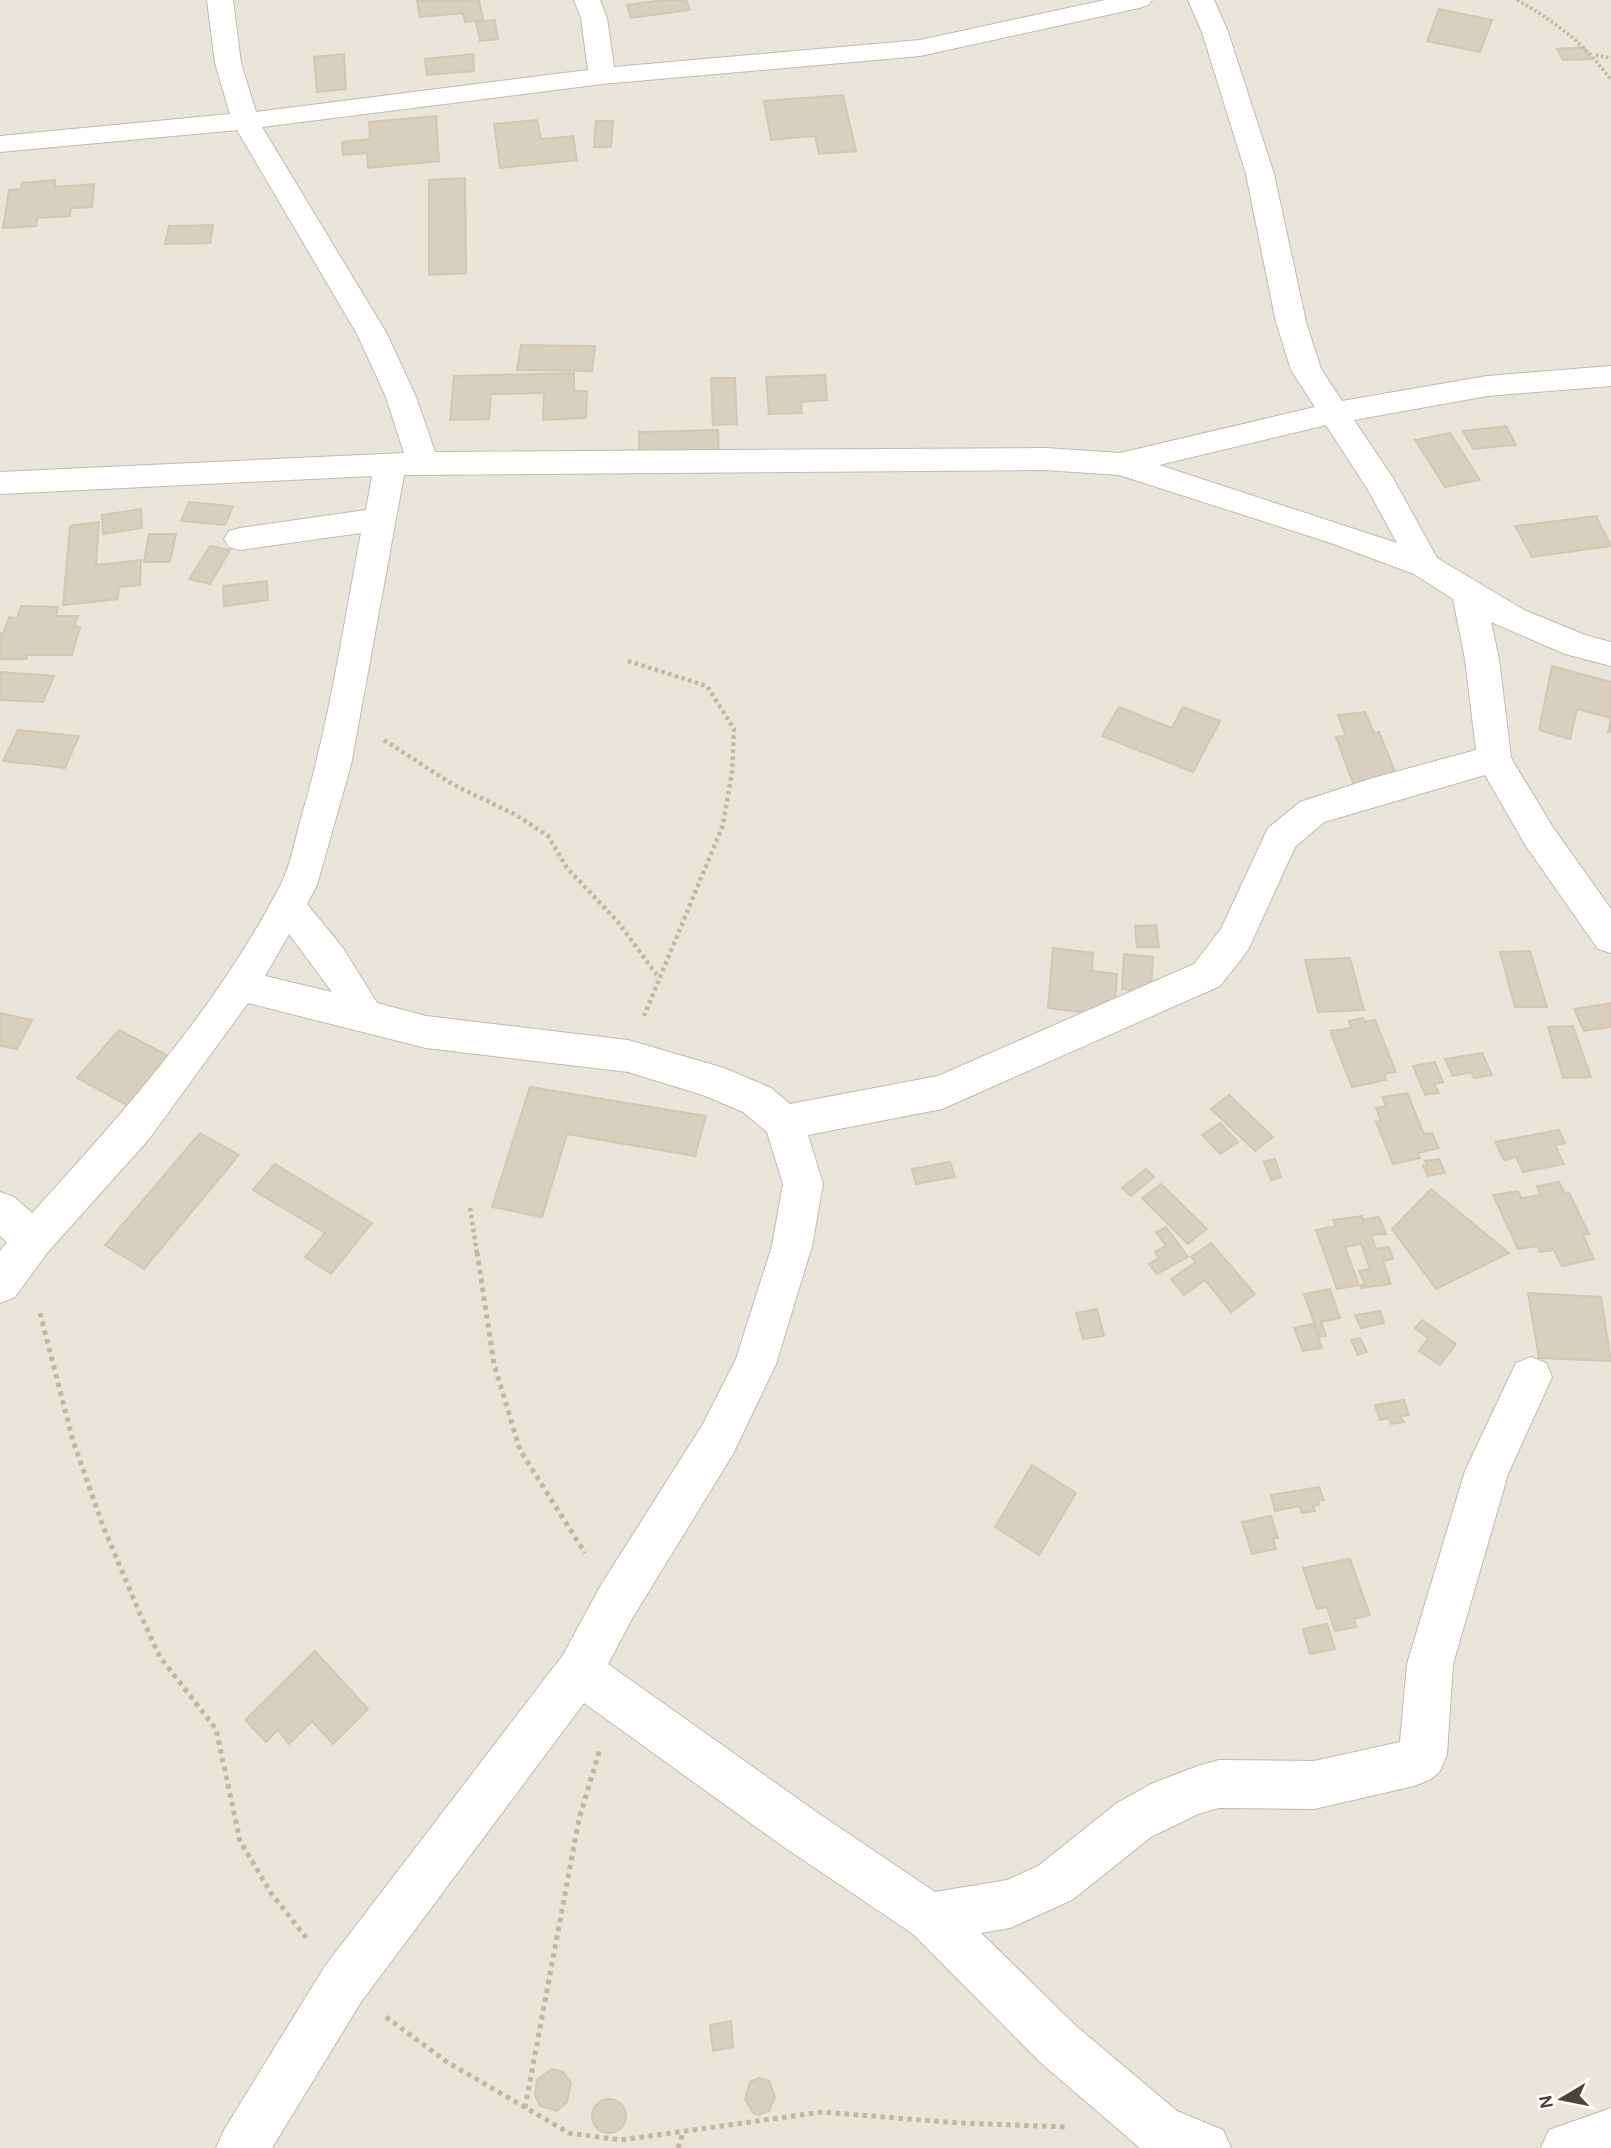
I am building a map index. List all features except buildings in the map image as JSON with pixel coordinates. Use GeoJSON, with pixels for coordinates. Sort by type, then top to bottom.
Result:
{"type":"FeatureCollection","features":[{"type":"Feature","properties":{"kind":"street"},"geometry":{"type":"LineString","coordinates":[[0,1284],[28,1247],[135,1127],[240,985],[286,907],[303,872],[334,765],[380,519],[407,464],[401,397],[372,334],[245,121],[228,63],[220,0]]}},
{"type":"Feature","properties":{"kind":"street"},"geometry":{"type":"LineString","coordinates":[[587,0],[594,18],[601,76]]}},
{"type":"Feature","properties":{"kind":"street"},"geometry":{"type":"LineString","coordinates":[[0,144],[245,121],[601,76],[919,48],[1139,0]]}},
{"type":"Feature","properties":{"kind":"street"},"geometry":{"type":"LineString","coordinates":[[1201,0],[1215,33],[1261,174],[1294,334],[1306,370],[1382,486],[1425,566]]}},
{"type":"Feature","properties":{"kind":"street"},"geometry":{"type":"LineString","coordinates":[[1120,464],[1333,413],[1487,386],[1611,376]]}},
{"type":"Feature","properties":{"kind":"street"},"geometry":{"type":"LineString","coordinates":[[0,484],[407,464],[1045,459],[1120,464],[1339,534],[1425,566],[1512,619],[1577,645],[1611,654]]}},
{"type":"Feature","properties":{"kind":"street"},"geometry":{"type":"LineString","coordinates":[[240,539],[380,519]]}},
{"type":"Feature","properties":{"kind":"street"},"geometry":{"type":"LineString","coordinates":[[1469,595],[1482,659],[1494,759],[1539,836],[1611,938]]}},
{"type":"Feature","properties":{"kind":"street"},"geometry":{"type":"LineString","coordinates":[[784,1122],[942,1092],[1207,975],[1235,939],[1281,838],[1312,812],[1373,792],[1494,759]]}},
{"type":"Feature","properties":{"kind":"street"},"geometry":{"type":"LineString","coordinates":[[286,907],[311,931],[350,988],[365,1018]]}},
{"type":"Feature","properties":{"kind":"street"},"geometry":{"type":"LineString","coordinates":[[240,985],[426,1032],[628,1056],[710,1080],[757,1100],[784,1122],[803,1184],[792,1246],[755,1364],[718,1439],[617,1601],[597,1685],[343,1984],[242,2148]]}},
{"type":"Feature","properties":{"kind":"street"},"geometry":{"type":"LineString","coordinates":[[0,1210],[28,1247]]}},
{"type":"Feature","properties":{"kind":"street"},"geometry":{"type":"LineString","coordinates":[[930,1917],[1010,1904],[1055,1883],[1134,1820],[1170,1800],[1198,1790],[1219,1784],[1314,1785],[1414,1762],[1423,1754],[1424,1704],[1430,1664],[1487,1471],[1531,1377]]}},
{"type":"Feature","properties":{"kind":"street"},"geometry":{"type":"LineString","coordinates":[[597,1685],[930,1917],[1058,2044],[1160,2131],[1205,2148]]}},
{"type":"Feature","properties":{"kind":"street"},"geometry":{"type":"LineString","coordinates":[[1567,2148],[1611,2134]]}},
{"type":"Feature","properties":{"kind":"path"},"geometry":{"type":"LineString","coordinates":[[1517,0],[1569,33],[1595,55],[1611,80]]}},
{"type":"Feature","properties":{"kind":"path"},"geometry":{"type":"LineString","coordinates":[[1595,55],[1611,58]]}},
{"type":"Feature","properties":{"kind":"path"},"geometry":{"type":"LineString","coordinates":[[628,661],[707,686],[734,729],[732,772],[723,825],[628,1056]]}},
{"type":"Feature","properties":{"kind":"path"},"geometry":{"type":"LineString","coordinates":[[345,709],[405,756],[452,784],[516,815],[548,836],[566,868],[618,922],[659,978]]}},
{"type":"Feature","properties":{"kind":"path"},"geometry":{"type":"LineString","coordinates":[[470,1208],[494,1364],[520,1450],[617,1601]]}},
{"type":"Feature","properties":{"kind":"path"},"geometry":{"type":"LineString","coordinates":[[28,1247],[73,1441],[103,1526],[140,1614],[160,1657],[216,1729],[240,1841],[271,1893],[343,1984],[447,2062],[569,2133],[621,2140],[822,2112],[958,2123],[1079,2127]]}},
{"type":"Feature","properties":{"kind":"path"},"geometry":{"type":"LineString","coordinates":[[525,2108],[579,1819],[597,1685]]}},
{"type":"Feature","properties":{"kind":"path"},"geometry":{"type":"LineString","coordinates":[[678,2148],[683,2132]]}},
{"type":"Feature","properties":{"kind":"shaded area"},"geometry":{"type":"Polygon","coordinates":[[[0,0],[1611,0],[1611,2148],[0,2148],[0,0]]]}}]}
